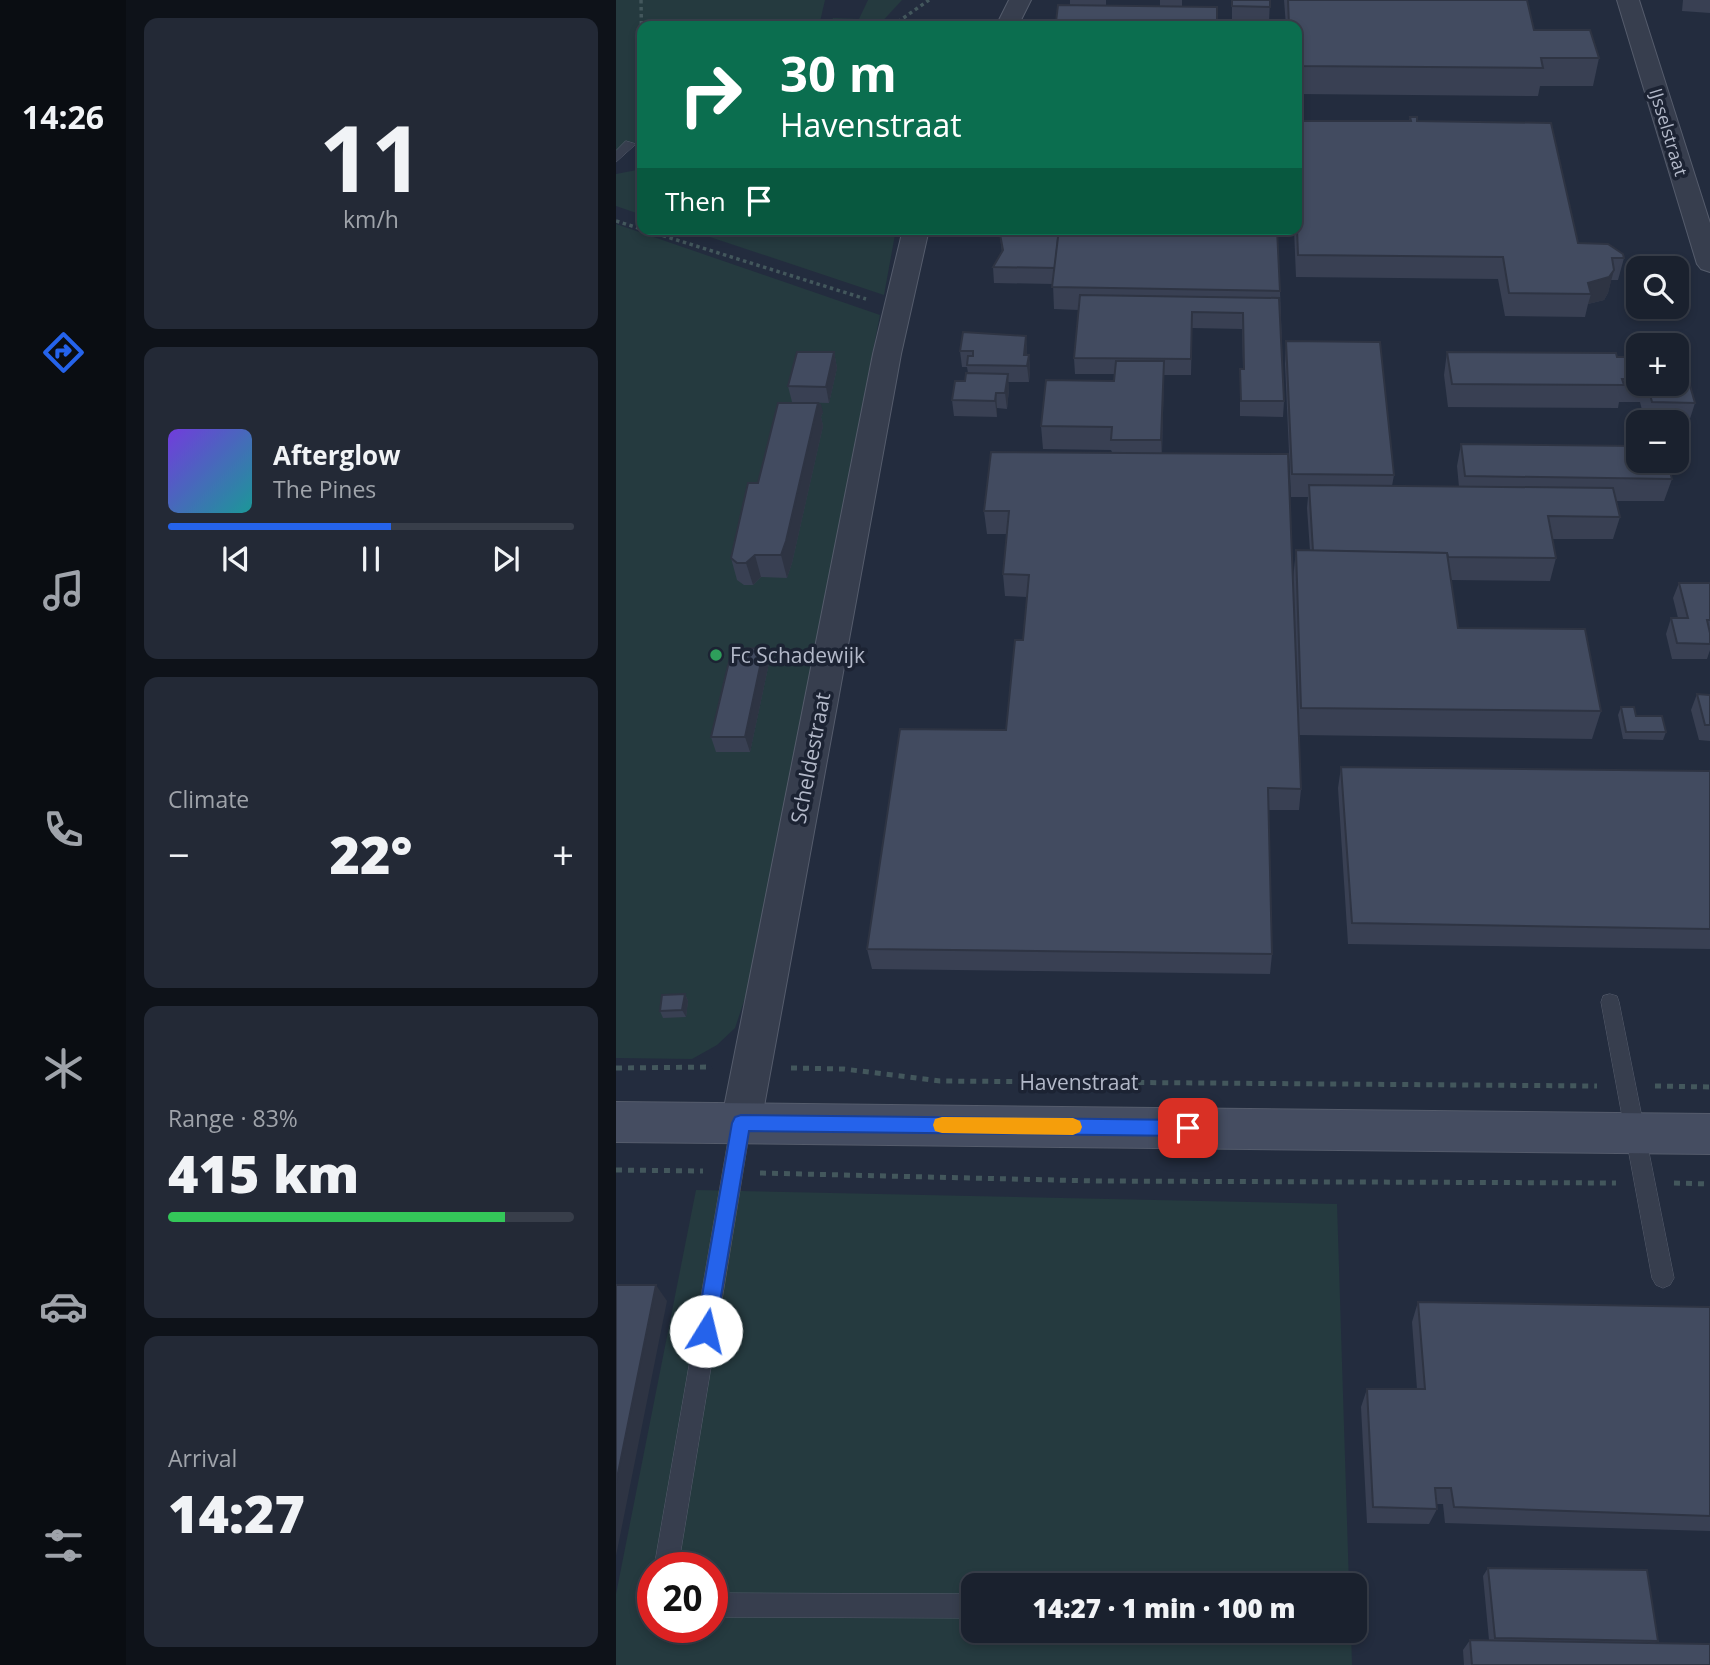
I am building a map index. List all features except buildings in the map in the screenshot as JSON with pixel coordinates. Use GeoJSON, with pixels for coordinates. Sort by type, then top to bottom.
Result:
{"type":"FeatureCollection","features":[{"type":"Feature","properties":{"kind":"street"},"geometry":{"type":"LineString","coordinates":[[1010,21],[1020,0]]}},
{"type":"Feature","properties":{"kind":"street","name":"IJsselstraat"},"geometry":{"type":"LineString","coordinates":[[1628,0],[1710,264]]}},
{"type":"Feature","properties":{"kind":"street","name":"Scheldestraat"},"geometry":{"type":"LineString","coordinates":[[741,1123],[898,308],[915,235]]}},
{"type":"Feature","properties":{"kind":"street"},"geometry":{"type":"LineString","coordinates":[[616,1122],[1710,1134]]}},
{"type":"Feature","properties":{"kind":"lane"},"geometry":{"type":"LineString","coordinates":[[616,158],[630,144]]}},
{"type":"Feature","properties":{"kind":"lane"},"geometry":{"type":"LineString","coordinates":[[1610,1002],[1663,1278]]}},
{"type":"Feature","properties":{"kind":"lane"},"geometry":{"type":"LineString","coordinates":[[669,1552],[741,1123]]}},
{"type":"Feature","properties":{"kind":"lane"},"geometry":{"type":"LineString","coordinates":[[728,1605],[961,1606]]}},
{"type":"Feature","properties":{"kind":"path"},"geometry":{"type":"LineString","coordinates":[[641,0],[641,21]]}},
{"type":"Feature","properties":{"kind":"path"},"geometry":{"type":"LineString","coordinates":[[899,21],[929,0]]}},
{"type":"Feature","properties":{"kind":"path"},"geometry":{"type":"LineString","coordinates":[[616,221],[637,227]]}},
{"type":"Feature","properties":{"kind":"path"},"geometry":{"type":"LineString","coordinates":[[661,235],[898,308]]}},
{"type":"Feature","properties":{"kind":"path","name":"Havenstraat"},"geometry":{"type":"LineString","coordinates":[[616,1068],[844,1069],[940,1081],[1710,1087]]}},
{"type":"Feature","properties":{"kind":"path"},"geometry":{"type":"LineString","coordinates":[[616,1170],[1096,1181],[1710,1184]]}},
{"type":"Feature","properties":{"kind":"green space"},"geometry":{"type":"Polygon","coordinates":[[[616,0],[825,0],[820,21],[637,21],[637,142],[616,151],[616,0]]]}},
{"type":"Feature","properties":{"kind":"green space"},"geometry":{"type":"Polygon","coordinates":[[[868,0],[902,0],[883,21],[832,21],[833,18],[859,19],[868,0]]]}},
{"type":"Feature","properties":{"kind":"green space"},"geometry":{"type":"Polygon","coordinates":[[[637,170],[637,213],[616,206],[616,174],[637,170]]]}},
{"type":"Feature","properties":{"kind":"green space","name":"Fc Schadewijk"},"geometry":{"type":"Polygon","coordinates":[[[616,224],[637,231],[637,235],[648,235],[880,315],[749,986],[735,1028],[717,1045],[692,1059],[616,1058],[616,224]]]}},
{"type":"Feature","properties":{"kind":"green space"},"geometry":{"type":"Polygon","coordinates":[[[704,235],[895,235],[884,295],[704,235]]]}},
{"type":"Feature","properties":{"kind":"green space"},"geometry":{"type":"Polygon","coordinates":[[[696,1190],[1337,1204],[1349,1573],[961,1573],[961,1643],[1351,1643],[1352,1665],[616,1665],[616,1594],[696,1190]]]}},
{"type":"Feature","properties":{"kind":"slow traffic"},"geometry":{"type":"LineString","coordinates":[[942,1125],[1073,1127]]}},
{"type":"Feature","properties":{"kind":"place","name":"Fc Schadewijk"},"geometry":{"type":"Point","coordinates":[716,655]}},
{"type":"Feature","properties":{"kind":"route"},"geometry":{"type":"LineString","coordinates":[[706,1331],[741,1123],[1188,1128]]}}]}
